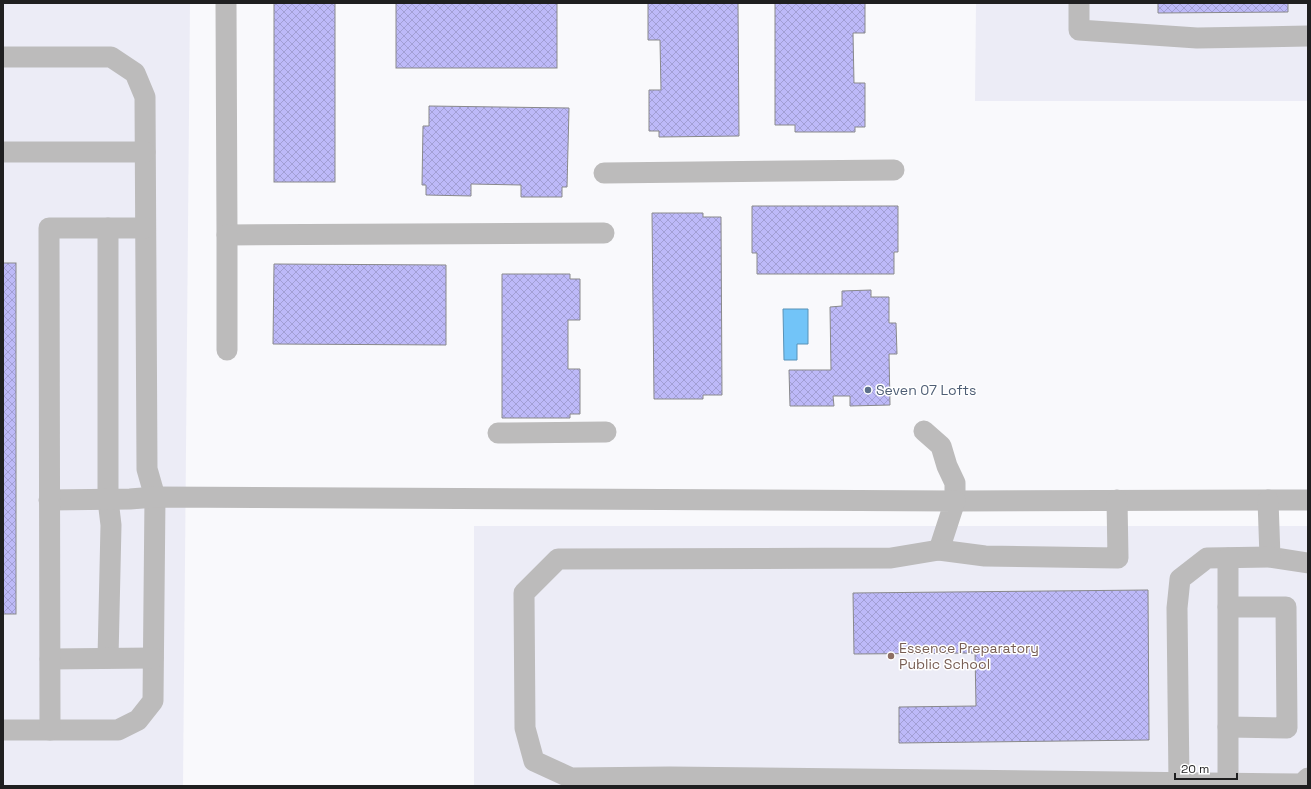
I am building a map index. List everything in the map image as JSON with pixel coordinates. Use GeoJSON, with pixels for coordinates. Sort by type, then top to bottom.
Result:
{"type":"FeatureCollection","features":[{"type":"Feature","properties":{"kind":"street"},"geometry":{"type":"LineString","coordinates":[[226,3],[227,350]]}},
{"type":"Feature","properties":{"kind":"street"},"geometry":{"type":"LineString","coordinates":[[1079,3],[1079,30],[1197,38],[1308,36]]}},
{"type":"Feature","properties":{"kind":"street"},"geometry":{"type":"LineString","coordinates":[[3,57],[112,57],[135,73],[144,97],[147,469],[155,497],[153,701],[138,720],[118,730],[3,730]]}},
{"type":"Feature","properties":{"kind":"street"},"geometry":{"type":"LineString","coordinates":[[3,152],[145,152]]}},
{"type":"Feature","properties":{"kind":"street"},"geometry":{"type":"LineString","coordinates":[[604,173],[894,170]]}},
{"type":"Feature","properties":{"kind":"street"},"geometry":{"type":"LineString","coordinates":[[50,730],[49,228],[145,228]]}},
{"type":"Feature","properties":{"kind":"street"},"geometry":{"type":"LineString","coordinates":[[108,228],[108,500],[112,525],[108,658]]}},
{"type":"Feature","properties":{"kind":"street"},"geometry":{"type":"LineString","coordinates":[[227,235],[604,233]]}},
{"type":"Feature","properties":{"kind":"street"},"geometry":{"type":"LineString","coordinates":[[924,431],[941,446],[947,466],[956,483],[955,501],[939,550]]}},
{"type":"Feature","properties":{"kind":"street"},"geometry":{"type":"LineString","coordinates":[[498,433],[606,432]]}},
{"type":"Feature","properties":{"kind":"street"},"geometry":{"type":"LineString","coordinates":[[49,500],[108,500],[155,497],[955,501],[1308,500]]}},
{"type":"Feature","properties":{"kind":"street"},"geometry":{"type":"LineString","coordinates":[[1117,500],[1118,558],[984,556],[939,550],[883,558],[558,559],[524,593],[524,728],[534,761],[571,778],[670,777],[1302,784],[1308,778]]}},
{"type":"Feature","properties":{"kind":"street"},"geometry":{"type":"LineString","coordinates":[[1268,500],[1270,557]]}},
{"type":"Feature","properties":{"kind":"street"},"geometry":{"type":"LineString","coordinates":[[1179,783],[1177,608],[1180,579],[1207,558],[1270,557],[1308,563]]}},
{"type":"Feature","properties":{"kind":"street"},"geometry":{"type":"LineString","coordinates":[[1228,558],[1228,783]]}},
{"type":"Feature","properties":{"kind":"street"},"geometry":{"type":"LineString","coordinates":[[1228,607],[1286,607],[1287,728],[1228,727]]}},
{"type":"Feature","properties":{"kind":"street"},"geometry":{"type":"LineString","coordinates":[[50,659],[153,658]]}},
{"type":"Feature","properties":{"kind":"shaded area"},"geometry":{"type":"Polygon","coordinates":[[[3,3],[190,3],[183,786],[3,786],[3,3]]]}},
{"type":"Feature","properties":{"kind":"shaded area"},"geometry":{"type":"Polygon","coordinates":[[[976,3],[1308,3],[1308,101],[975,101],[976,3]]]}},
{"type":"Feature","properties":{"kind":"shaded area","name":"Essence Preparatory Public School"},"geometry":{"type":"Polygon","coordinates":[[[474,526],[1308,526],[1308,786],[474,786],[474,526]]]}},
{"type":"Feature","properties":{"kind":"water"},"geometry":{"type":"Polygon","coordinates":[[[783,309],[808,309],[808,344],[797,344],[797,360],[784,360],[783,309]]]}},
{"type":"Feature","properties":{"kind":"building"},"geometry":{"type":"Polygon","coordinates":[[[274,3],[335,3],[335,182],[274,182],[274,3]]]}},
{"type":"Feature","properties":{"kind":"building"},"geometry":{"type":"Polygon","coordinates":[[[396,3],[557,3],[557,68],[396,68],[396,3]]]}},
{"type":"Feature","properties":{"kind":"building"},"geometry":{"type":"Polygon","coordinates":[[[648,3],[738,3],[739,136],[659,137],[659,131],[649,131],[649,90],[661,90],[660,40],[648,40],[648,3]]]}},
{"type":"Feature","properties":{"kind":"building"},"geometry":{"type":"Polygon","coordinates":[[[775,3],[865,3],[865,33],[853,33],[854,83],[865,83],[865,127],[855,127],[855,132],[795,132],[795,125],[775,125],[775,3]]]}},
{"type":"Feature","properties":{"kind":"building"},"geometry":{"type":"Polygon","coordinates":[[[1158,3],[1288,3],[1288,12],[1158,13],[1158,3]]]}},
{"type":"Feature","properties":{"kind":"building"},"geometry":{"type":"Polygon","coordinates":[[[429,106],[569,108],[567,187],[562,187],[562,197],[521,197],[521,185],[471,184],[471,196],[426,195],[426,185],[422,185],[423,126],[429,126],[429,106]]]}},
{"type":"Feature","properties":{"kind":"building"},"geometry":{"type":"Polygon","coordinates":[[[752,206],[898,206],[898,252],[894,252],[894,274],[757,274],[757,253],[752,253],[752,206]]]}},
{"type":"Feature","properties":{"kind":"building"},"geometry":{"type":"Polygon","coordinates":[[[652,213],[703,213],[703,217],[721,217],[722,395],[703,395],[703,399],[654,399],[652,213]]]}},
{"type":"Feature","properties":{"kind":"building"},"geometry":{"type":"Polygon","coordinates":[[[3,263],[16,263],[16,614],[3,614],[3,263]]]}},
{"type":"Feature","properties":{"kind":"building"},"geometry":{"type":"Polygon","coordinates":[[[274,264],[446,265],[446,345],[273,344],[274,264]]]}},
{"type":"Feature","properties":{"kind":"building"},"geometry":{"type":"Polygon","coordinates":[[[502,274],[570,274],[570,279],[580,279],[580,320],[568,320],[568,369],[580,369],[580,414],[570,414],[570,418],[502,418],[502,274]]]}},
{"type":"Feature","properties":{"kind":"building"},"geometry":{"type":"Polygon","coordinates":[[[871,290],[871,297],[889,297],[889,323],[896,323],[897,354],[889,354],[890,405],[850,406],[850,396],[833,396],[834,406],[790,406],[789,370],[831,370],[830,307],[842,306],[842,291],[871,290]]]}},
{"type":"Feature","properties":{"kind":"building"},"geometry":{"type":"Polygon","coordinates":[[[1148,590],[1149,740],[899,743],[899,707],[976,706],[975,653],[854,654],[853,593],[1148,590]]]}},
{"type":"Feature","properties":{"kind":"place","name":"Seven 07 Lofts"},"geometry":{"type":"Point","coordinates":[868,390]}},
{"type":"Feature","properties":{"kind":"place","name":"Essence Preparatory Public School"},"geometry":{"type":"Point","coordinates":[891,656]}}]}
